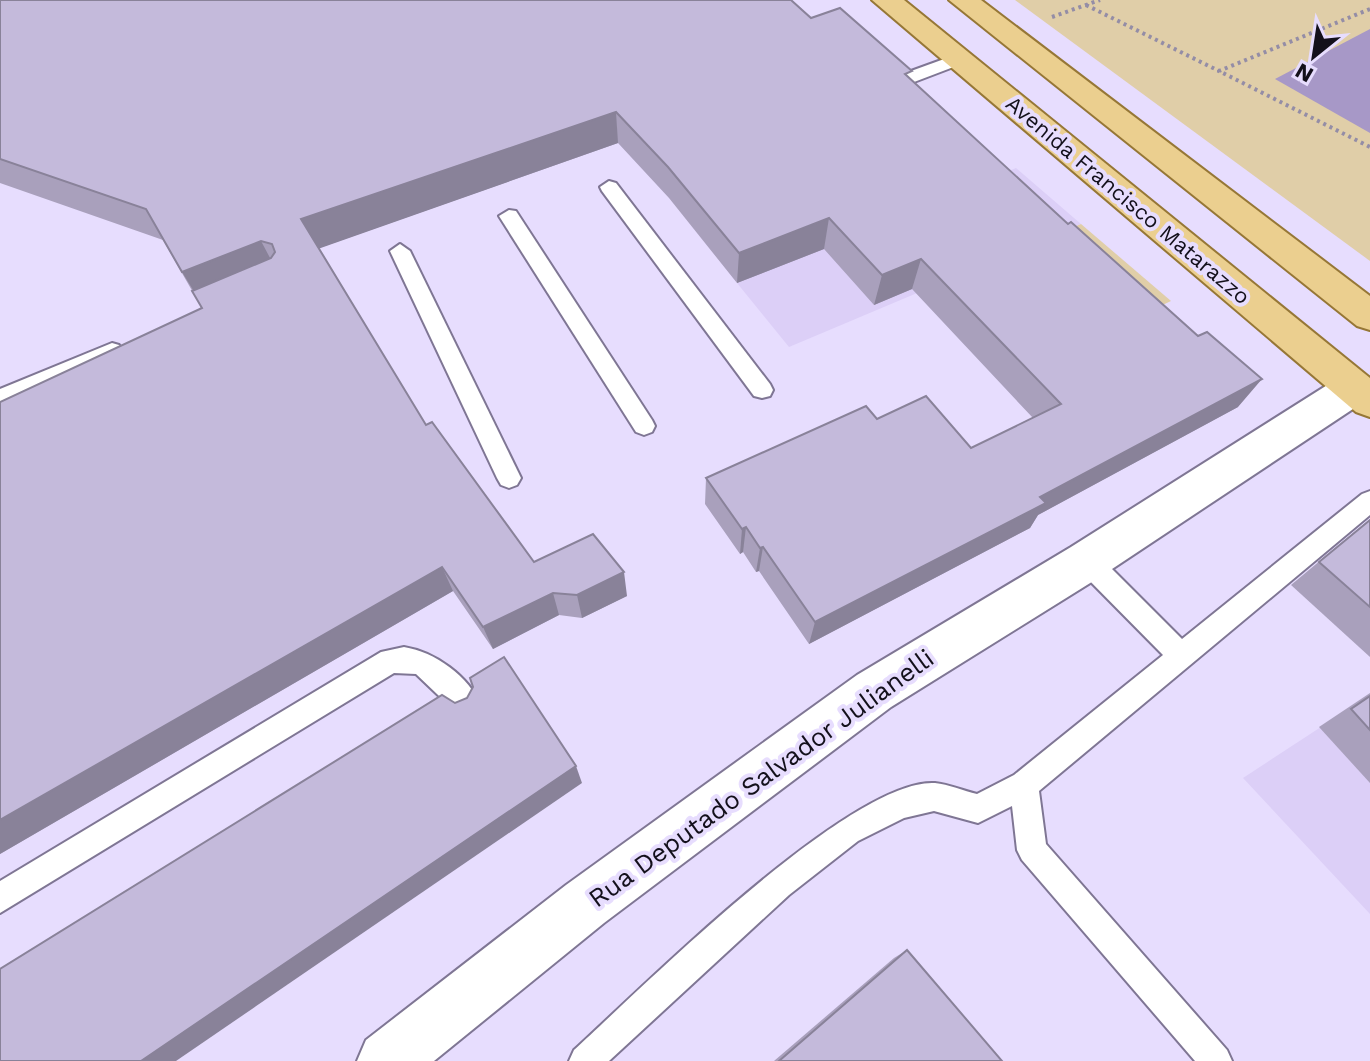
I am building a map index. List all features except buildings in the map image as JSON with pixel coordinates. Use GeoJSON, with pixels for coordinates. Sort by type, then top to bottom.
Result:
{"type":"FeatureCollection","features":[{"type":"Feature","properties":{"kind":"main road","name":"Avenida Francisco Matarazzo"},"geometry":{"type":"LineString","coordinates":[[886,0],[1362,395]]}},
{"type":"Feature","properties":{"kind":"main road","name":"Avenida Francisco Matarazzo"},"geometry":{"type":"LineString","coordinates":[[963,0],[1370,316]]}},
{"type":"Feature","properties":{"kind":"street","name":"Rua Deputado Salvador Julianelli"},"geometry":{"type":"LineString","coordinates":[[387,1061],[585,904],[874,691],[1362,395]]}},
{"type":"Feature","properties":{"kind":"lane"},"geometry":{"type":"LineString","coordinates":[[895,83],[958,59]]}},
{"type":"Feature","properties":{"kind":"lane"},"geometry":{"type":"LineString","coordinates":[[609,187],[762,390]]}},
{"type":"Feature","properties":{"kind":"lane"},"geometry":{"type":"LineString","coordinates":[[509,216],[644,426]]}},
{"type":"Feature","properties":{"kind":"lane"},"geometry":{"type":"LineString","coordinates":[[400,251],[509,478]]}},
{"type":"Feature","properties":{"kind":"lane"},"geometry":{"type":"LineString","coordinates":[[0,398],[132,343]]}},
{"type":"Feature","properties":{"kind":"lane"},"geometry":{"type":"LineString","coordinates":[[585,1061],[779,885],[848,831],[901,805],[934,797],[978,809],[1024,785],[1370,501]]}},
{"type":"Feature","properties":{"kind":"lane"},"geometry":{"type":"LineString","coordinates":[[1087,561],[1181,655]]}},
{"type":"Feature","properties":{"kind":"lane"},"geometry":{"type":"LineString","coordinates":[[0,898],[390,661],[406,658],[425,662],[468,706]]}},
{"type":"Feature","properties":{"kind":"lane"},"geometry":{"type":"LineString","coordinates":[[1024,785],[1032,850],[1216,1061]]}},
{"type":"Feature","properties":{"kind":"path"},"geometry":{"type":"LineString","coordinates":[[1043,20],[1100,0]]}},
{"type":"Feature","properties":{"kind":"path"},"geometry":{"type":"LineString","coordinates":[[1086,5],[1370,147]]}},
{"type":"Feature","properties":{"kind":"path"},"geometry":{"type":"LineString","coordinates":[[1219,71],[1370,9]]}},
{"type":"Feature","properties":{"kind":"shaded area"},"geometry":{"type":"Polygon","coordinates":[[[1015,0],[1370,0],[1370,261],[1015,0]]]}},
{"type":"Feature","properties":{"kind":"shaded area"},"geometry":{"type":"Polygon","coordinates":[[[1370,29],[1370,133],[1275,79],[1370,29]]]}},
{"type":"Feature","properties":{"kind":"shaded area"},"geometry":{"type":"Polygon","coordinates":[[[1016,168],[1081,224],[789,347],[737,283],[1016,168]]]}},
{"type":"Feature","properties":{"kind":"shaded area"},"geometry":{"type":"Polygon","coordinates":[[[1081,224],[1171,301],[1131,320],[1046,239],[1081,224]]]}},
{"type":"Feature","properties":{"kind":"shaded area"},"geometry":{"type":"Polygon","coordinates":[[[1370,695],[1370,914],[1243,778],[1370,695]]]}}]}
